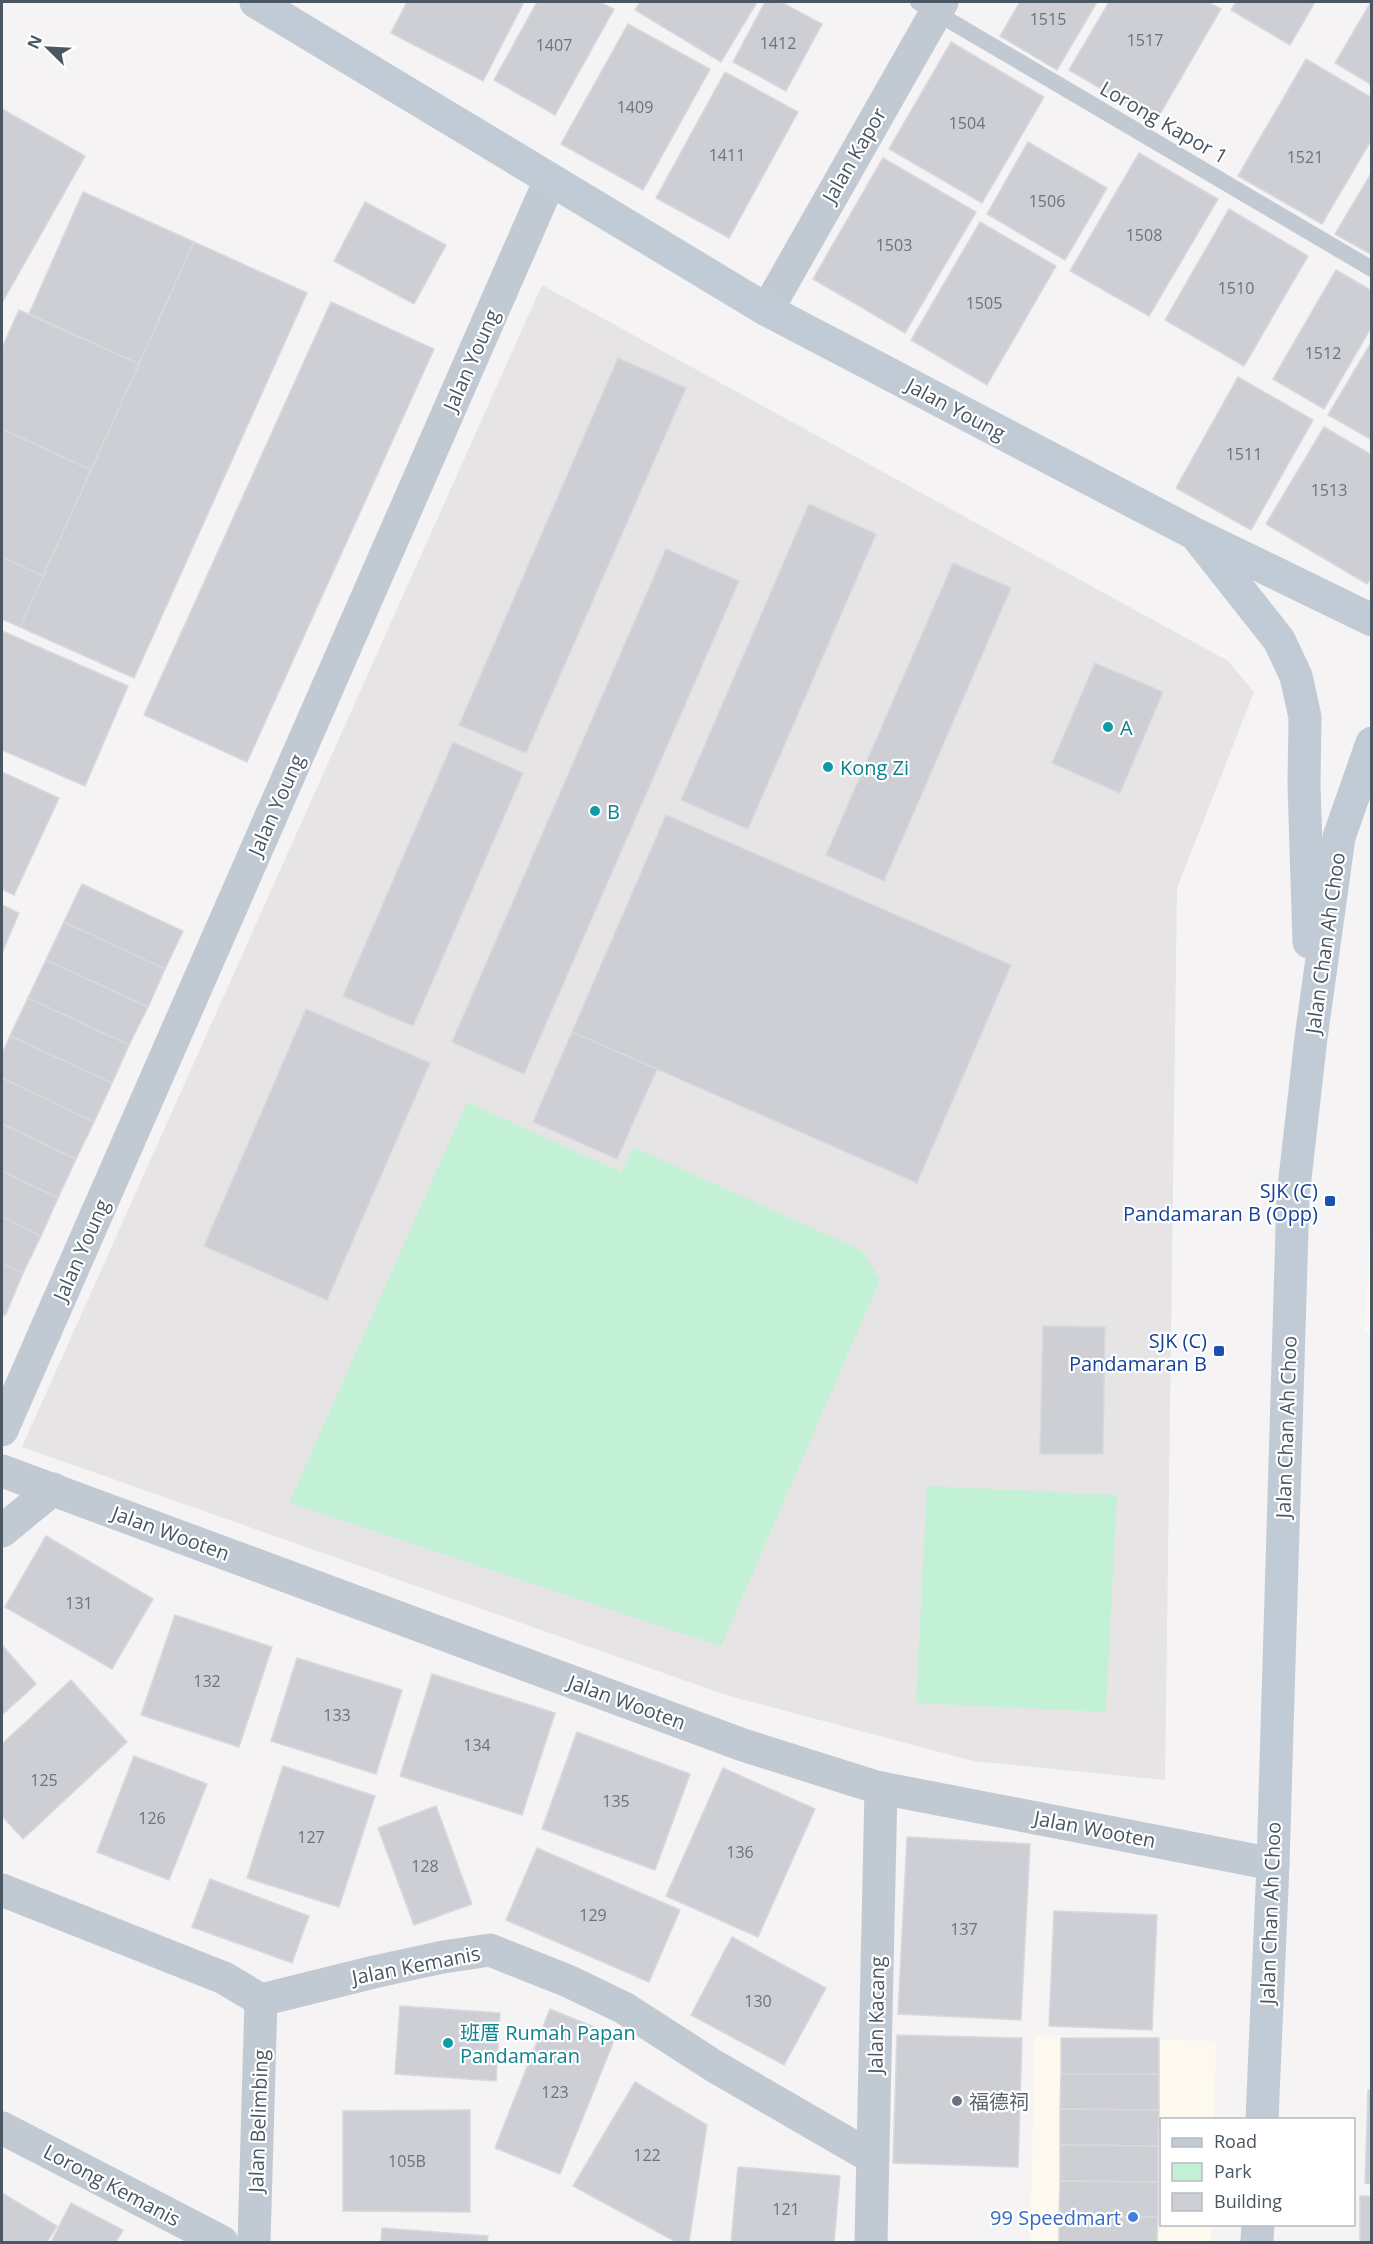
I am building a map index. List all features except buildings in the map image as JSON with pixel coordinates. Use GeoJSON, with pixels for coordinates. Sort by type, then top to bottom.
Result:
{"type":"FeatureCollection","features":[{"type":"Feature","properties":{"kind":"main road","name":"Jalan Young"},"geometry":{"type":"LineString","coordinates":[[256,2],[767,310],[1195,534],[1371,621]]}},
{"type":"Feature","properties":{"kind":"main road"},"geometry":{"type":"LineString","coordinates":[[1195,534],[1279,640],[1296,676],[1305,717],[1304,785],[1311,1038]]}},
{"type":"Feature","properties":{"kind":"main road","name":"Jalan Chan Ah Choo"},"geometry":{"type":"LineString","coordinates":[[1262,2118],[1273,1863],[1293,1196],[1311,1038],[1339,837],[1371,743]]}},
{"type":"Feature","properties":{"kind":"main road"},"geometry":{"type":"LineString","coordinates":[[1257,2242],[1258,2226]]}},
{"type":"Feature","properties":{"kind":"street","name":"Jalan Kapor"},"geometry":{"type":"LineString","coordinates":[[767,310],[932,5]]}},
{"type":"Feature","properties":{"kind":"street","name":"Jalan Young"},"geometry":{"type":"LineString","coordinates":[[2,1430],[550,180]]}},
{"type":"Feature","properties":{"kind":"street","name":"Jalan Wooten"},"geometry":{"type":"LineString","coordinates":[[2,1471],[743,1745],[881,1788],[1273,1863]]}},
{"type":"Feature","properties":{"kind":"street"},"geometry":{"type":"LineString","coordinates":[[2,1531],[53,1489]]}},
{"type":"Feature","properties":{"kind":"street","name":"Jalan Kacang"},"geometry":{"type":"LineString","coordinates":[[871,2242],[881,1788]]}},
{"type":"Feature","properties":{"kind":"street"},"geometry":{"type":"LineString","coordinates":[[2,1890],[224,1978],[261,2000]]}},
{"type":"Feature","properties":{"kind":"street","name":"Jalan Kemanis"},"geometry":{"type":"LineString","coordinates":[[261,2000],[385,1969],[490,1950],[568,1981],[624,2008],[714,2066],[873,2158]]}},
{"type":"Feature","properties":{"kind":"street","name":"Jalan Belimbing"},"geometry":{"type":"LineString","coordinates":[[254,2242],[261,2000]]}},
{"type":"Feature","properties":{"kind":"street","name":"Lorong Kemanis"},"geometry":{"type":"LineString","coordinates":[[2,2128],[222,2242]]}},
{"type":"Feature","properties":{"kind":"lane","name":"Lorong Kapor 1"},"geometry":{"type":"LineString","coordinates":[[932,5],[1371,269]]}},
{"type":"Feature","properties":{"kind":"shaded area"},"geometry":{"type":"Polygon","coordinates":[[[542,285],[1228,661],[1254,692],[1177,888],[1165,1780],[973,1761],[726,1695],[22,1447],[542,285]]]}},
{"type":"Feature","properties":{"kind":"shaded area"},"geometry":{"type":"Polygon","coordinates":[[[1371,1214],[1371,1331],[1365,1331],[1371,1214]]]}},
{"type":"Feature","properties":{"kind":"shaded area"},"geometry":{"type":"Polygon","coordinates":[[[1035,2035],[1216,2041],[1214,2118],[1160,2118],[1160,2226],[1211,2226],[1211,2242],[1030,2242],[1035,2035]]]}},
{"type":"Feature","properties":{"kind":"green space"},"geometry":{"type":"Polygon","coordinates":[[[467,1102],[621,1172],[633,1147],[863,1251],[880,1280],[721,1646],[289,1503],[467,1102]]]}},
{"type":"Feature","properties":{"kind":"green space"},"geometry":{"type":"Polygon","coordinates":[[[927,1486],[1117,1495],[1106,1712],[916,1703],[927,1486]]]}},
{"type":"Feature","properties":{"kind":"place","name":"A"},"geometry":{"type":"Point","coordinates":[1108,727]}},
{"type":"Feature","properties":{"kind":"place","name":"Kong Zi"},"geometry":{"type":"Point","coordinates":[828,767]}},
{"type":"Feature","properties":{"kind":"place","name":"B"},"geometry":{"type":"Point","coordinates":[595,811]}},
{"type":"Feature","properties":{"kind":"place","name":"SJK (C) Pandamaran B (Opp)"},"geometry":{"type":"Point","coordinates":[1330,1201]}},
{"type":"Feature","properties":{"kind":"place","name":"SJK (C) Pandamaran B"},"geometry":{"type":"Point","coordinates":[1219,1351]}},
{"type":"Feature","properties":{"kind":"place","name":"班厝 Rumah Papan Pandamaran"},"geometry":{"type":"Point","coordinates":[448,2043]}},
{"type":"Feature","properties":{"kind":"place","name":"福德祠"},"geometry":{"type":"Point","coordinates":[957,2101]}},
{"type":"Feature","properties":{"kind":"place","name":"99 Speedmart"},"geometry":{"type":"Point","coordinates":[1133,2217]}}]}
